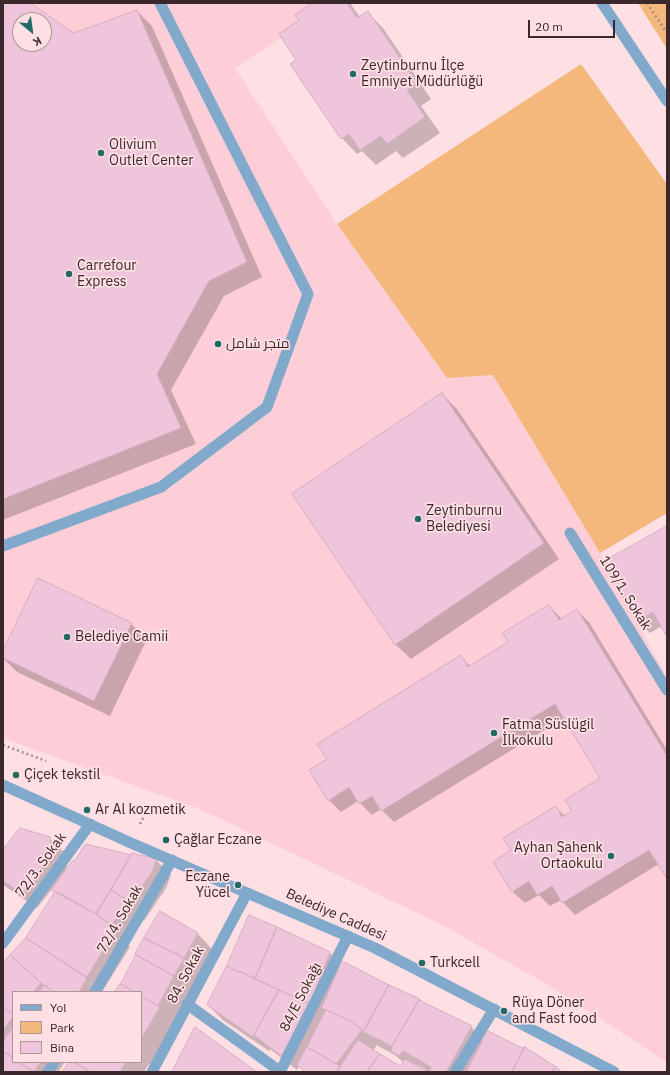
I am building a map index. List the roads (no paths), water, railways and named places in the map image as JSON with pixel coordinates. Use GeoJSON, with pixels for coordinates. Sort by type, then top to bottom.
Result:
{"type":"FeatureCollection","features":[{"type":"Feature","properties":{"kind":"street"},"geometry":{"type":"LineString","coordinates":[[3,546],[162,487],[267,407],[308,294],[160,3]]}},
{"type":"Feature","properties":{"kind":"street"},"geometry":{"type":"LineString","coordinates":[[602,3],[667,101]]}},
{"type":"Feature","properties":{"kind":"street","name":"109/1. Sokak"},"geometry":{"type":"LineString","coordinates":[[570,533],[667,690]]}},
{"type":"Feature","properties":{"kind":"street","name":"Belediye Caddesi"},"geometry":{"type":"LineString","coordinates":[[3,785],[375,948],[614,1072]]}},
{"type":"Feature","properties":{"kind":"street","name":"72/3. Sokak"},"geometry":{"type":"LineString","coordinates":[[3,943],[90,824]]}},
{"type":"Feature","properties":{"kind":"street","name":"72/4. Sokak"},"geometry":{"type":"LineString","coordinates":[[96,991],[172,860]]}},
{"type":"Feature","properties":{"kind":"street","name":"84. Sokak"},"geometry":{"type":"LineString","coordinates":[[152,1072],[247,893]]}},
{"type":"Feature","properties":{"kind":"street","name":"84/E Sokağı"},"geometry":{"type":"LineString","coordinates":[[280,1072],[348,936]]}},
{"type":"Feature","properties":{"kind":"street"},"geometry":{"type":"LineString","coordinates":[[187,1004],[280,1072]]}},
{"type":"Feature","properties":{"kind":"street"},"geometry":{"type":"LineString","coordinates":[[455,1072],[494,1009]]}},
{"type":"Feature","properties":{"kind":"street"},"geometry":{"type":"LineString","coordinates":[[48,1072],[53,1063]]}},
{"type":"Feature","properties":{"kind":"place","name":"Zeytinburnu İlçe Emniyet Müdürlüğü"},"geometry":{"type":"Point","coordinates":[353,74]}},
{"type":"Feature","properties":{"kind":"place","name":"Olivium Outlet Center"},"geometry":{"type":"Point","coordinates":[101,153]}},
{"type":"Feature","properties":{"kind":"place","name":"Carrefour Express"},"geometry":{"type":"Point","coordinates":[69,274]}},
{"type":"Feature","properties":{"kind":"place","name":"متجر شامل"},"geometry":{"type":"Point","coordinates":[218,344]}},
{"type":"Feature","properties":{"kind":"place","name":"Zeytinburnu Belediyesi"},"geometry":{"type":"Point","coordinates":[418,519]}},
{"type":"Feature","properties":{"kind":"place","name":"Belediye Camii"},"geometry":{"type":"Point","coordinates":[67,637]}},
{"type":"Feature","properties":{"kind":"place","name":"Fatma Süslügil İlkokulu"},"geometry":{"type":"Point","coordinates":[494,733]}},
{"type":"Feature","properties":{"kind":"place","name":"Çiçek tekstil"},"geometry":{"type":"Point","coordinates":[16,775]}},
{"type":"Feature","properties":{"kind":"place","name":"Ar Al kozmetik"},"geometry":{"type":"Point","coordinates":[87,810]}},
{"type":"Feature","properties":{"kind":"place","name":"Çağlar Eczane"},"geometry":{"type":"Point","coordinates":[166,840]}},
{"type":"Feature","properties":{"kind":"place","name":"Ayhan Şahenk Ortaokulu"},"geometry":{"type":"Point","coordinates":[611,856]}},
{"type":"Feature","properties":{"kind":"place","name":"Eczane Yücel"},"geometry":{"type":"Point","coordinates":[238,885]}},
{"type":"Feature","properties":{"kind":"place","name":"Turkcell"},"geometry":{"type":"Point","coordinates":[422,963]}},
{"type":"Feature","properties":{"kind":"place","name":"Rüya Döner and Fast food"},"geometry":{"type":"Point","coordinates":[504,1011]}}]}
